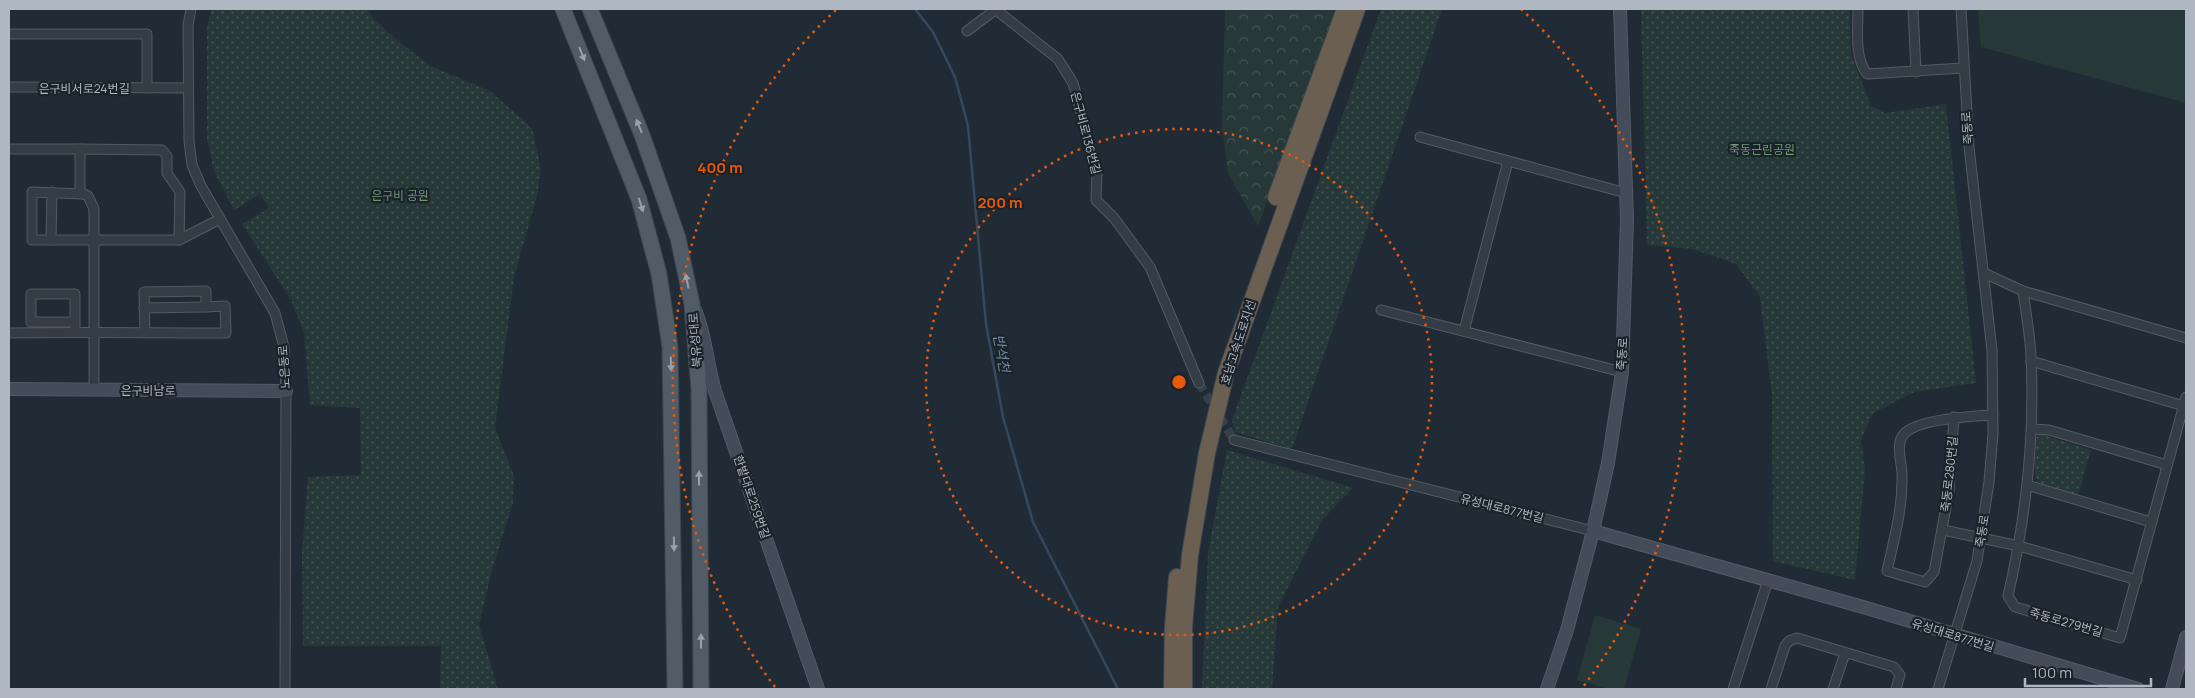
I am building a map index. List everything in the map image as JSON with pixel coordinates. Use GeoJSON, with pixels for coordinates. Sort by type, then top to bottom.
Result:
{"type":"FeatureCollection","features":[{"type":"Feature","properties":{"kind":"highway","name":"호남고속도로지선"},"geometry":{"type":"LineString","coordinates":[[1172,689],[1173,627],[1180,553],[1197,451],[1215,373],[1290,158],[1345,9]]}},
{"type":"Feature","properties":{"kind":"highway","name":"호남고속도로지선"},"geometry":{"type":"LineString","coordinates":[[1184,689],[1184,628],[1190,555],[1207,453],[1226,373],[1357,9]]}},
{"type":"Feature","properties":{"kind":"main road","name":"북유성대로"},"geometry":{"type":"LineString","coordinates":[[563,9],[639,199],[659,274],[670,356],[675,689]]}},
{"type":"Feature","properties":{"kind":"main road","name":"북유성대로"},"geometry":{"type":"LineString","coordinates":[[590,9],[642,135],[678,238],[692,304],[699,389],[701,689]]}},
{"type":"Feature","properties":{"kind":"street","name":"노은동로"},"geometry":{"type":"LineString","coordinates":[[192,9],[188,25],[189,141],[192,165],[201,186],[275,313],[284,347],[286,391],[285,689]]}},
{"type":"Feature","properties":{"kind":"street"},"geometry":{"type":"LineString","coordinates":[[967,31],[995,9]]}},
{"type":"Feature","properties":{"kind":"street","name":"은구비로136번길"},"geometry":{"type":"LineString","coordinates":[[995,9],[1058,59],[1073,83],[1097,171],[1096,200],[1114,218],[1150,267],[1199,383]]}},
{"type":"Feature","properties":{"kind":"street","name":"죽동로"},"geometry":{"type":"LineString","coordinates":[[1547,689],[1567,630],[1592,531],[1608,463],[1622,372],[1626,192],[1620,9]]}},
{"type":"Feature","properties":{"kind":"street"},"geometry":{"type":"LineString","coordinates":[[1858,9],[1859,54],[1862,68],[1867,74],[1963,68]]}},
{"type":"Feature","properties":{"kind":"street"},"geometry":{"type":"LineString","coordinates":[[1913,9],[1916,72]]}},
{"type":"Feature","properties":{"kind":"street","name":"죽동로"},"geometry":{"type":"LineString","coordinates":[[1938,689],[1955,636],[1981,539],[1989,482],[1993,415],[1992,350],[1969,147],[1961,9]]}},
{"type":"Feature","properties":{"kind":"street","name":"은구비서로24번길"},"geometry":{"type":"LineString","coordinates":[[9,34],[147,34],[148,88],[9,87]]}},
{"type":"Feature","properties":{"kind":"street"},"geometry":{"type":"LineString","coordinates":[[148,88],[188,88]]}},
{"type":"Feature","properties":{"kind":"street"},"geometry":{"type":"LineString","coordinates":[[1420,137],[1626,192]]}},
{"type":"Feature","properties":{"kind":"street"},"geometry":{"type":"LineString","coordinates":[[9,149],[162,150],[168,156],[167,173],[180,192],[179,240]]}},
{"type":"Feature","properties":{"kind":"street"},"geometry":{"type":"LineString","coordinates":[[80,149],[80,192]]}},
{"type":"Feature","properties":{"kind":"street"},"geometry":{"type":"LineString","coordinates":[[1464,331],[1508,161]]}},
{"type":"Feature","properties":{"kind":"street"},"geometry":{"type":"LineString","coordinates":[[94,390],[94,241],[92,203],[88,196],[80,192],[32,192],[32,240],[94,241],[179,240],[220,219]]}},
{"type":"Feature","properties":{"kind":"street"},"geometry":{"type":"LineString","coordinates":[[51,240],[52,192]]}},
{"type":"Feature","properties":{"kind":"street"},"geometry":{"type":"LineString","coordinates":[[1984,273],[2023,292],[2186,338]]}},
{"type":"Feature","properties":{"kind":"street"},"geometry":{"type":"LineString","coordinates":[[145,334],[144,292],[206,291],[206,307]]}},
{"type":"Feature","properties":{"kind":"street","name":"죽동로279번길"},"geometry":{"type":"LineString","coordinates":[[2023,292],[2031,361],[2032,429],[2028,485],[2020,546],[2008,596],[2015,607],[2120,638],[2186,397]]}},
{"type":"Feature","properties":{"kind":"street"},"geometry":{"type":"LineString","coordinates":[[74,327],[74,294],[31,294],[31,322],[74,327],[94,332],[226,334],[225,306],[144,308]]}},
{"type":"Feature","properties":{"kind":"street","name":"한밭대로259번길"},"geometry":{"type":"LineString","coordinates":[[692,304],[703,328],[709,371],[818,689]]}},
{"type":"Feature","properties":{"kind":"street"},"geometry":{"type":"LineString","coordinates":[[1381,310],[1622,372]]}},
{"type":"Feature","properties":{"kind":"street"},"geometry":{"type":"LineString","coordinates":[[9,333],[74,327]]}},
{"type":"Feature","properties":{"kind":"street"},"geometry":{"type":"LineString","coordinates":[[2031,361],[2184,406]]}},
{"type":"Feature","properties":{"kind":"street","name":"은구비남로"},"geometry":{"type":"LineString","coordinates":[[9,389],[286,391]]}},
{"type":"Feature","properties":{"kind":"street","name":"죽동로280번길"},"geometry":{"type":"LineString","coordinates":[[1954,417],[1953,457],[1943,530],[1936,566],[1931,578],[1925,582],[1887,571],[1901,504],[1902,477],[1899,445],[1902,435],[1910,428],[1954,417],[1993,415]]}},
{"type":"Feature","properties":{"kind":"street"},"geometry":{"type":"LineString","coordinates":[[2032,429],[2049,430],[2167,465]]}},
{"type":"Feature","properties":{"kind":"street","name":"유성대로877번길"},"geometry":{"type":"LineString","coordinates":[[1234,440],[1592,531],[1768,580],[2138,689]]}},
{"type":"Feature","properties":{"kind":"street"},"geometry":{"type":"LineString","coordinates":[[2028,485],[2152,522]]}},
{"type":"Feature","properties":{"kind":"street","name":"죽동로280번길"},"geometry":{"type":"LineString","coordinates":[[1943,530],[1981,539]]}},
{"type":"Feature","properties":{"kind":"street"},"geometry":{"type":"LineString","coordinates":[[1981,539],[2020,546],[2137,580]]}},
{"type":"Feature","properties":{"kind":"street"},"geometry":{"type":"LineString","coordinates":[[1733,689],[1768,580]]}},
{"type":"Feature","properties":{"kind":"street"},"geometry":{"type":"LineString","coordinates":[[2172,689],[2186,637]]}},
{"type":"Feature","properties":{"kind":"street"},"geometry":{"type":"LineString","coordinates":[[1771,689],[1789,640],[1797,638],[1894,667],[1900,675],[1896,689]]}},
{"type":"Feature","properties":{"kind":"street"},"geometry":{"type":"LineString","coordinates":[[1833,689],[1846,653]]}},
{"type":"Feature","properties":{"kind":"green space","name":"은구비 공원"},"geometry":{"type":"Polygon","coordinates":[[[211,9],[368,9],[372,17],[399,42],[431,66],[490,91],[532,128],[541,169],[537,196],[514,277],[495,428],[514,476],[513,502],[492,570],[479,625],[498,689],[440,689],[441,646],[303,646],[302,553],[308,477],[361,475],[360,408],[310,405],[304,333],[291,300],[242,224],[269,208],[260,194],[234,210],[214,171],[207,138],[207,29],[211,9]]]}},
{"type":"Feature","properties":{"kind":"green space"},"geometry":{"type":"Polygon","coordinates":[[[1225,9],[1336,9],[1258,226],[1228,173],[1222,126],[1225,9]]]}},
{"type":"Feature","properties":{"kind":"green space"},"geometry":{"type":"Polygon","coordinates":[[[1381,9],[1442,9],[1292,449],[1235,432],[1232,420],[1381,9]]]}},
{"type":"Feature","properties":{"kind":"green space","name":"죽동근린공원"},"geometry":{"type":"Polygon","coordinates":[[[1641,9],[1850,9],[1851,54],[1871,106],[1885,113],[1946,104],[1976,383],[1914,392],[1873,413],[1861,440],[1865,469],[1855,580],[1773,561],[1772,395],[1760,297],[1736,264],[1693,249],[1647,245],[1641,9]]]}},
{"type":"Feature","properties":{"kind":"green space"},"geometry":{"type":"Polygon","coordinates":[[[1978,9],[2186,9],[2186,103],[1981,47],[1978,9]]]}},
{"type":"Feature","properties":{"kind":"green space"},"geometry":{"type":"Polygon","coordinates":[[[2040,434],[2091,450],[2078,496],[2042,485],[2038,481],[2035,475],[2036,438],[2040,434]]]}},
{"type":"Feature","properties":{"kind":"green space"},"geometry":{"type":"Polygon","coordinates":[[[1227,450],[1353,488],[1322,520],[1278,607],[1272,689],[1202,689],[1208,553],[1227,450]]]}},
{"type":"Feature","properties":{"kind":"green space"},"geometry":{"type":"Polygon","coordinates":[[[1595,615],[1641,629],[1624,689],[1609,689],[1577,680],[1595,615]]]}},
{"type":"Feature","properties":{"kind":"waterway","name":"반석천"},"geometry":{"type":"LineString","coordinates":[[915,9],[933,32],[955,77],[968,126],[986,324],[1003,417],[1033,522],[1118,689]]}},
{"type":"Feature","properties":{"kind":"tunnel"},"geometry":{"type":"LineString","coordinates":[[1199,383],[1234,440]]}}]}
